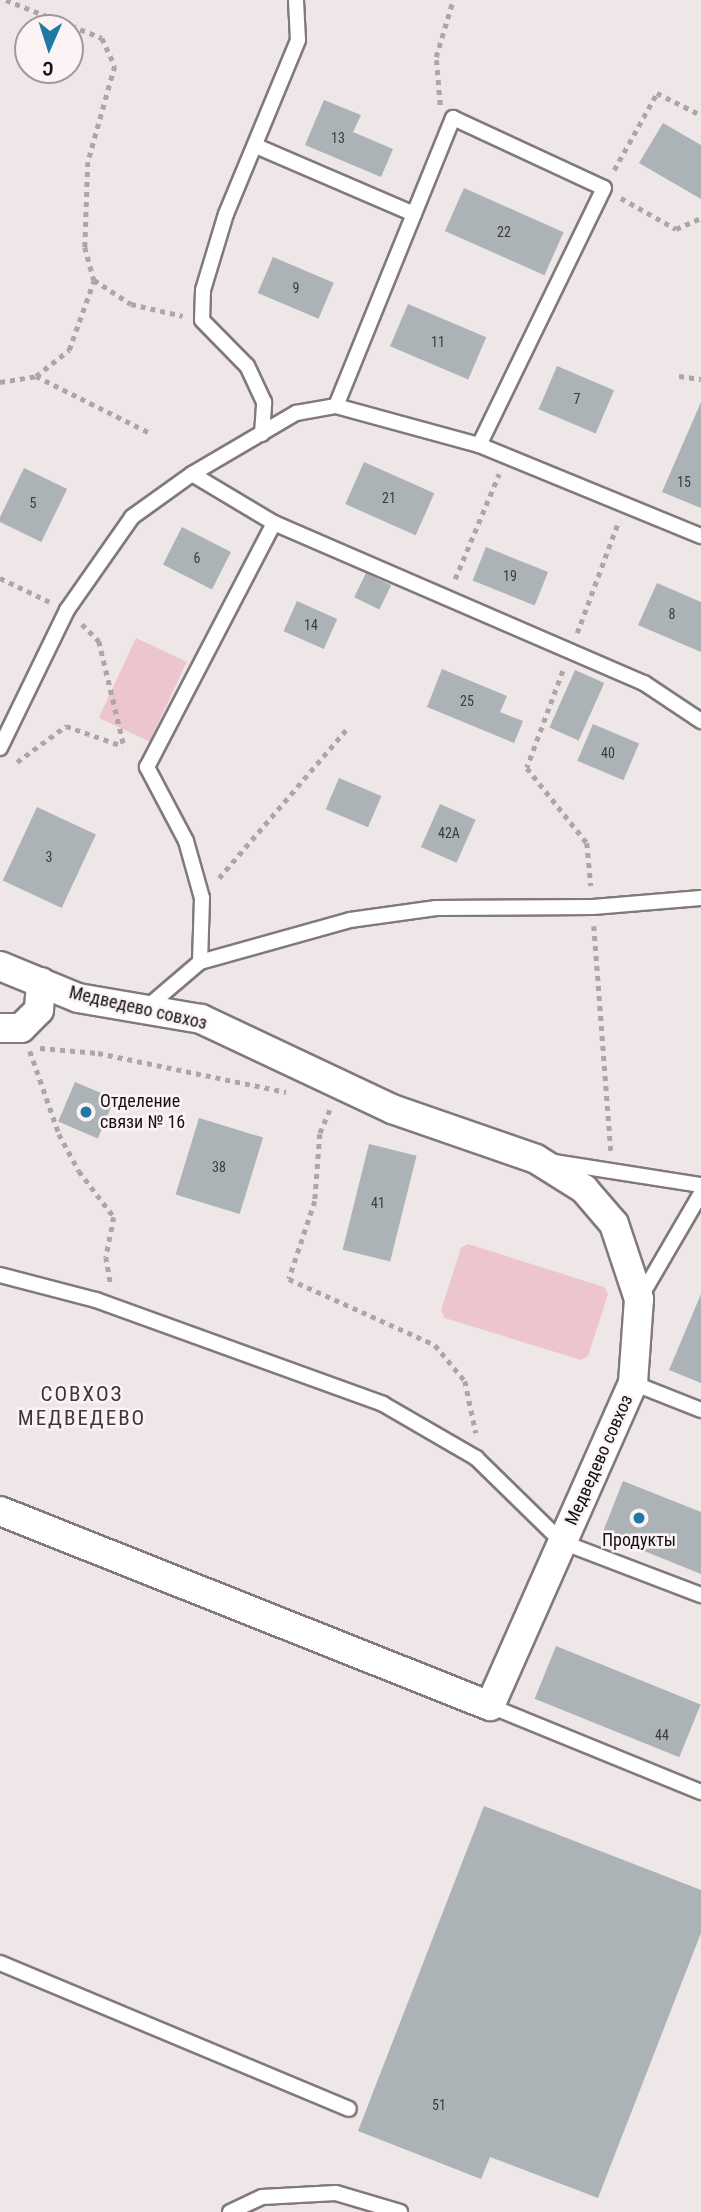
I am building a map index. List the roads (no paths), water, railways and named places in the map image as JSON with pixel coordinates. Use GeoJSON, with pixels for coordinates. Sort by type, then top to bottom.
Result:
{"type":"FeatureCollection","features":[{"type":"Feature","properties":{"kind":"street","name":"Медведево совхоз"},"geometry":{"type":"LineString","coordinates":[[0,966],[78,998],[201,1019],[392,1109],[536,1159],[584,1189],[614,1224],[639,1299],[633,1383],[490,1706]]}},
{"type":"Feature","properties":{"kind":"street"},"geometry":{"type":"LineString","coordinates":[[0,1028],[21,1028],[39,1010],[41,982]]}},
{"type":"Feature","properties":{"kind":"street"},"geometry":{"type":"LineString","coordinates":[[0,1511],[490,1706]]}},
{"type":"Feature","properties":{"kind":"lane"},"geometry":{"type":"LineString","coordinates":[[262,434],[264,402],[247,366],[202,320],[203,290],[226,214],[298,40],[296,0]]}},
{"type":"Feature","properties":{"kind":"lane"},"geometry":{"type":"LineString","coordinates":[[336,407],[453,118],[604,188],[479,445]]}},
{"type":"Feature","properties":{"kind":"lane"},"geometry":{"type":"LineString","coordinates":[[256,146],[414,214]]}},
{"type":"Feature","properties":{"kind":"lane"},"geometry":{"type":"LineString","coordinates":[[0,748],[67,610],[132,517],[192,474],[296,413],[336,407],[479,445],[701,537]]}},
{"type":"Feature","properties":{"kind":"lane"},"geometry":{"type":"LineString","coordinates":[[192,474],[274,523],[446,601],[644,683],[701,721]]}},
{"type":"Feature","properties":{"kind":"lane"},"geometry":{"type":"LineString","coordinates":[[200,962],[202,898],[186,841],[148,767],[274,523]]}},
{"type":"Feature","properties":{"kind":"lane"},"geometry":{"type":"LineString","coordinates":[[144,1010],[200,962],[391,912],[593,907],[701,898]]}},
{"type":"Feature","properties":{"kind":"lane"},"geometry":{"type":"LineString","coordinates":[[536,1159],[701,1185]]}},
{"type":"Feature","properties":{"kind":"lane"},"geometry":{"type":"LineString","coordinates":[[639,1299],[701,1193]]}},
{"type":"Feature","properties":{"kind":"lane"},"geometry":{"type":"LineString","coordinates":[[0,1276],[115,1307],[383,1404],[476,1458],[562,1542],[701,1594]]}},
{"type":"Feature","properties":{"kind":"lane"},"geometry":{"type":"LineString","coordinates":[[633,1383],[701,1410]]}},
{"type":"Feature","properties":{"kind":"lane"},"geometry":{"type":"LineString","coordinates":[[490,1706],[701,1791]]}},
{"type":"Feature","properties":{"kind":"lane"},"geometry":{"type":"LineString","coordinates":[[0,1963],[349,2109]]}},
{"type":"Feature","properties":{"kind":"lane"},"geometry":{"type":"LineString","coordinates":[[230,2212],[262,2197],[336,2193],[400,2212]]}},
{"type":"Feature","properties":{"kind":"place","name":"Отделение связи № 16"},"geometry":{"type":"Point","coordinates":[86,1112]}},
{"type":"Feature","properties":{"kind":"place","name":"Продукты"},"geometry":{"type":"Point","coordinates":[639,1518]}},
{"type":"Feature","properties":{"kind":"district","name":"СОВХОЗ МЕДВЕДЕВО"},"geometry":{"type":"Point","coordinates":[82,1406]}}]}
